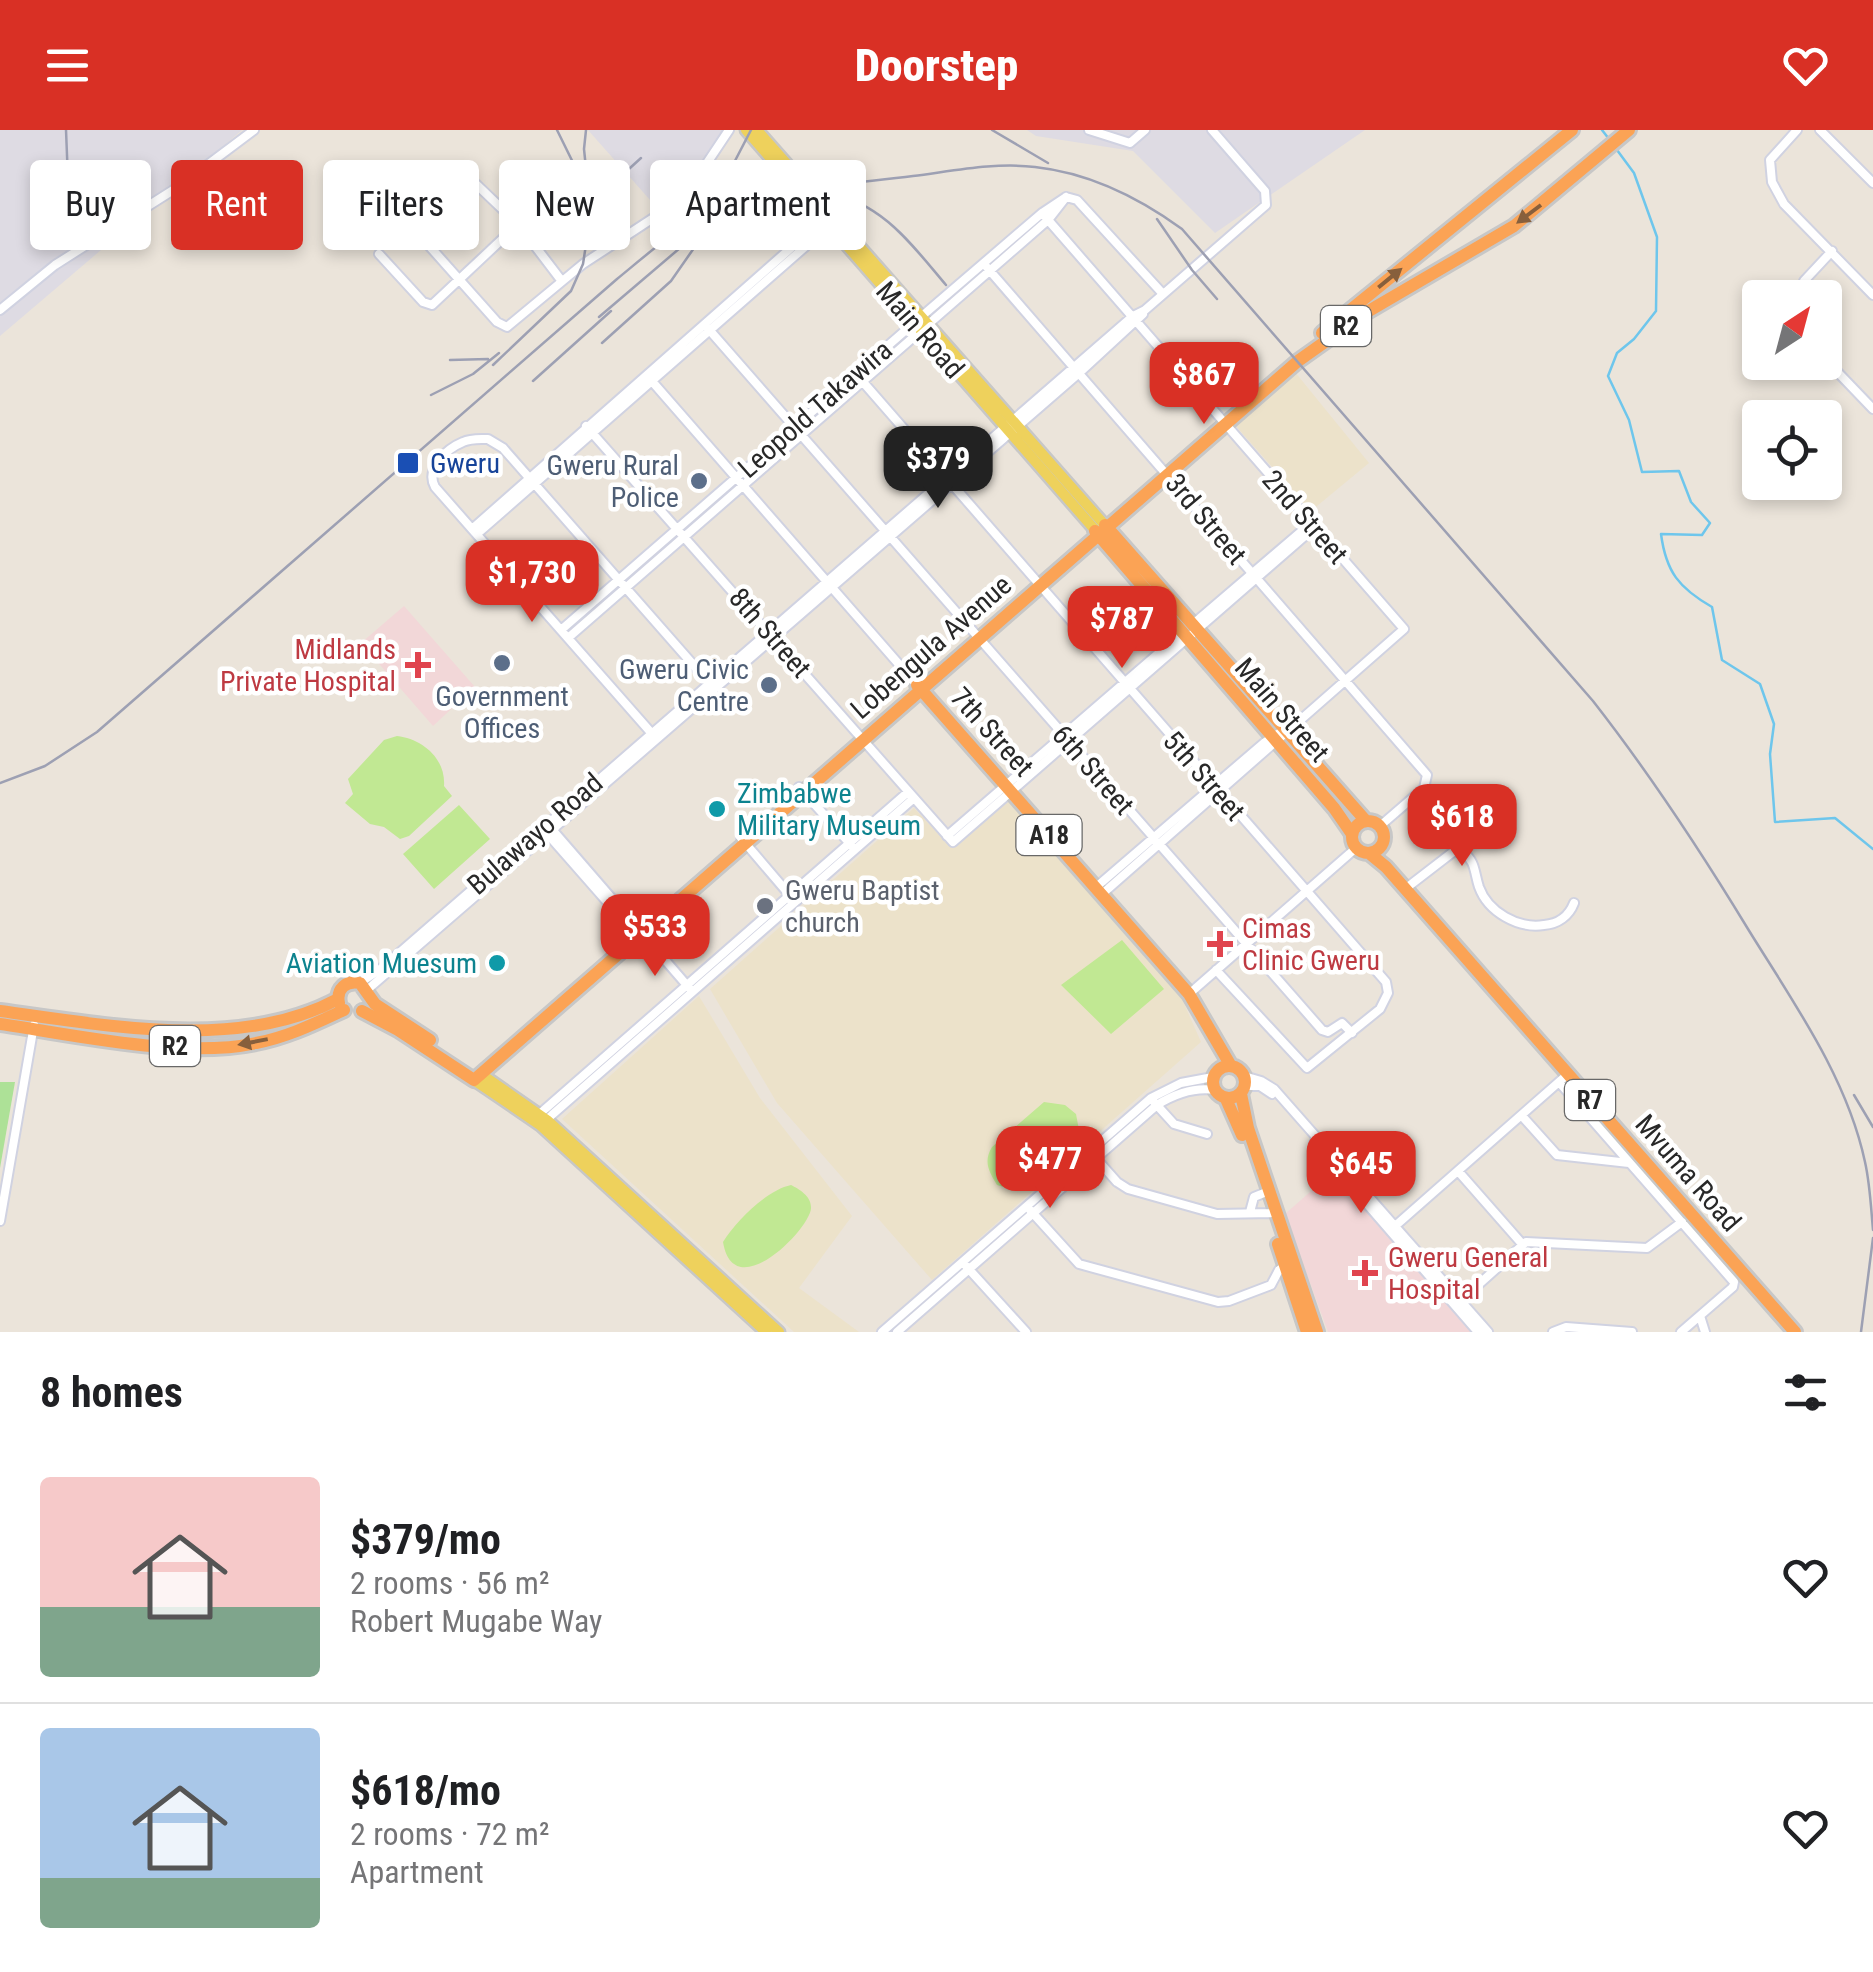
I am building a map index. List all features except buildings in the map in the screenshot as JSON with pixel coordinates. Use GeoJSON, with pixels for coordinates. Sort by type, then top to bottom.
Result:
{"type":"FeatureCollection","features":[{"type":"Feature","properties":{"kind":"highway","name":"Lobengula Avenue"},"geometry":{"type":"LineString","coordinates":[[474,1075],[640,934],[1293,356],[1572,130]]}},
{"type":"Feature","properties":{"kind":"highway","name":"Lobengula Avenue"},"geometry":{"type":"LineString","coordinates":[[1224,421],[1341,329],[1514,226],[1625,134]]}},
{"type":"Feature","properties":{"kind":"highway","name":"Main Street"},"geometry":{"type":"LineString","coordinates":[[1101,529],[1283,734],[1339,804],[1365,845]]}},
{"type":"Feature","properties":{"kind":"highway","name":"7th Street"},"geometry":{"type":"LineString","coordinates":[[918,686],[1185,992],[1232,1066]]}},
{"type":"Feature","properties":{"kind":"highway","name":"Main Street"},"geometry":{"type":"LineString","coordinates":[[1339,804],[1373,824]]}},
{"type":"Feature","properties":{"kind":"highway"},"geometry":{"type":"LineString","coordinates":[[1365,845],[1357,825],[1373,824]]}},
{"type":"Feature","properties":{"kind":"highway","name":"R7"},"geometry":{"type":"LineString","coordinates":[[1365,845],[1384,836],[1373,824]]}},
{"type":"Feature","properties":{"kind":"highway","name":"Mvuma Road"},"geometry":{"type":"LineString","coordinates":[[1365,845],[1564,1078],[1795,1332]]}},
{"type":"Feature","properties":{"kind":"highway","name":"R2"},"geometry":{"type":"LineString","coordinates":[[346,984],[365,996],[353,1014],[341,1004],[340,990],[346,984]]}},
{"type":"Feature","properties":{"kind":"highway","name":"7th Street"},"geometry":{"type":"LineString","coordinates":[[1185,992],[1214,1054],[1215,1079]]}},
{"type":"Feature","properties":{"kind":"highway"},"geometry":{"type":"LineString","coordinates":[[365,996],[474,1075]]}},
{"type":"Feature","properties":{"kind":"highway","name":"R2"},"geometry":{"type":"LineString","coordinates":[[0,1024],[231,1028],[341,1004]]}},
{"type":"Feature","properties":{"kind":"highway","name":"R2"},"geometry":{"type":"LineString","coordinates":[[0,1011],[34,1022]]}},
{"type":"Feature","properties":{"kind":"highway"},"geometry":{"type":"LineString","coordinates":[[1232,1066],[1215,1079],[1238,1124],[1316,1332]]}},
{"type":"Feature","properties":{"kind":"highway","name":"A18"},"geometry":{"type":"LineString","coordinates":[[1232,1066],[1250,1084]]}},
{"type":"Feature","properties":{"kind":"highway"},"geometry":{"type":"LineString","coordinates":[[1226,1098],[1250,1084],[1265,1192]]}},
{"type":"Feature","properties":{"kind":"highway"},"geometry":{"type":"LineString","coordinates":[[1297,1288],[1307,1332]]}},
{"type":"Feature","properties":{"kind":"main road","name":"Main Road"},"geometry":{"type":"LineString","coordinates":[[746,130],[775,160]]}},
{"type":"Feature","properties":{"kind":"main road","name":"Main Road"},"geometry":{"type":"LineString","coordinates":[[757,130],[782,160]]}},
{"type":"Feature","properties":{"kind":"main road","name":"Main Road"},"geometry":{"type":"LineString","coordinates":[[858,250],[1101,529]]}},
{"type":"Feature","properties":{"kind":"main road"},"geometry":{"type":"LineString","coordinates":[[474,1075],[540,1120],[778,1332]]}},
{"type":"Feature","properties":{"kind":"main road"},"geometry":{"type":"LineString","coordinates":[[540,1120],[766,1332]]}},
{"type":"Feature","properties":{"kind":"street"},"geometry":{"type":"LineString","coordinates":[[0,310],[55,265],[178,187],[254,130]]}},
{"type":"Feature","properties":{"kind":"street"},"geometry":{"type":"LineString","coordinates":[[499,205],[482,187],[470,184],[420,232],[504,328],[562,280],[670,207],[695,182],[728,130]]}},
{"type":"Feature","properties":{"kind":"street"},"geometry":{"type":"LineString","coordinates":[[1089,130],[1130,143],[1145,130]]}},
{"type":"Feature","properties":{"kind":"street","name":"Bulawayo Road"},"geometry":{"type":"LineString","coordinates":[[365,996],[386,969],[1254,217],[1268,200],[1265,191],[1212,130]]}},
{"type":"Feature","properties":{"kind":"street"},"geometry":{"type":"LineString","coordinates":[[1797,130],[1770,160],[1772,182],[1784,204],[1873,294]]}},
{"type":"Feature","properties":{"kind":"street"},"geometry":{"type":"LineString","coordinates":[[1820,130],[1873,183]]}},
{"type":"Feature","properties":{"kind":"street","name":"Leopold Takawira"},"geometry":{"type":"LineString","coordinates":[[565,634],[619,580],[682,531],[1066,197],[1077,200],[1164,294]]}},
{"type":"Feature","properties":{"kind":"street","name":"2nd Street"},"geometry":{"type":"LineString","coordinates":[[1045,217],[1404,629],[1344,682]]}},
{"type":"Feature","properties":{"kind":"street"},"geometry":{"type":"LineString","coordinates":[[379,254],[428,304],[436,304],[499,245]]}},
{"type":"Feature","properties":{"kind":"street"},"geometry":{"type":"LineString","coordinates":[[538,250],[562,280]]}},
{"type":"Feature","properties":{"kind":"street"},"geometry":{"type":"LineString","coordinates":[[532,481],[594,434],[796,250]]}},
{"type":"Feature","properties":{"kind":"street"},"geometry":{"type":"LineString","coordinates":[[1804,280],[1832,251]]}},
{"type":"Feature","properties":{"kind":"street","name":"3rd Street"},"geometry":{"type":"LineString","coordinates":[[986,267],[1427,775],[1424,788],[1373,824]]}},
{"type":"Feature","properties":{"kind":"street","name":"6th Street"},"geometry":{"type":"LineString","coordinates":[[708,328],[1323,1032],[1342,1023],[1352,1034]]}},
{"type":"Feature","properties":{"kind":"street"},"geometry":{"type":"LineString","coordinates":[[1842,375],[1871,403]]}},
{"type":"Feature","properties":{"kind":"street","name":"5th Street"},"geometry":{"type":"LineString","coordinates":[[859,377],[1388,988],[1380,1009],[1306,1068],[1216,970]]}},
{"type":"Feature","properties":{"kind":"street"},"geometry":{"type":"LineString","coordinates":[[475,532],[586,426],[650,379]]}},
{"type":"Feature","properties":{"kind":"street","name":"7th Street"},"geometry":{"type":"LineString","coordinates":[[650,379],[918,686]]}},
{"type":"Feature","properties":{"kind":"street","name":"8th Street"},"geometry":{"type":"LineString","coordinates":[[586,426],[950,839],[1009,788]]}},
{"type":"Feature","properties":{"kind":"street"},"geometry":{"type":"LineString","coordinates":[[654,736],[435,487],[430,476],[432,470],[458,444],[484,439],[498,444],[712,685]]}},
{"type":"Feature","properties":{"kind":"street"},"geometry":{"type":"LineString","coordinates":[[1009,788],[1311,526]]}},
{"type":"Feature","properties":{"kind":"street","name":"Leopold Takawira"},"geometry":{"type":"LineString","coordinates":[[565,634],[626,588],[682,531]]}},
{"type":"Feature","properties":{"kind":"street"},"geometry":{"type":"LineString","coordinates":[[1098,892],[1344,682]]}},
{"type":"Feature","properties":{"kind":"street"},"geometry":{"type":"LineString","coordinates":[[801,789],[853,847]]}},
{"type":"Feature","properties":{"kind":"street"},"geometry":{"type":"LineString","coordinates":[[540,1120],[911,795]]}},
{"type":"Feature","properties":{"kind":"street"},"geometry":{"type":"LineString","coordinates":[[1405,889],[1467,843],[1504,823]]}},
{"type":"Feature","properties":{"kind":"street"},"geometry":{"type":"LineString","coordinates":[[547,829],[690,990]]}},
{"type":"Feature","properties":{"kind":"street"},"geometry":{"type":"LineString","coordinates":[[743,840],[794,899]]}},
{"type":"Feature","properties":{"kind":"street"},"geometry":{"type":"LineString","coordinates":[[1467,843],[1474,850],[1480,891],[1496,910],[1512,920],[1525,925],[1548,925],[1568,914],[1574,903]]}},
{"type":"Feature","properties":{"kind":"street"},"geometry":{"type":"LineString","coordinates":[[1185,992],[1365,845]]}},
{"type":"Feature","properties":{"kind":"street"},"geometry":{"type":"LineString","coordinates":[[1454,852],[1463,852],[1474,861]]}},
{"type":"Feature","properties":{"kind":"street"},"geometry":{"type":"LineString","coordinates":[[0,1220],[34,1022]]}},
{"type":"Feature","properties":{"kind":"street"},"geometry":{"type":"LineString","coordinates":[[1393,1228],[1564,1078],[1630,1162],[1734,1282],[1682,1332]]}},
{"type":"Feature","properties":{"kind":"street"},"geometry":{"type":"LineString","coordinates":[[882,1332],[900,1325],[1154,1102],[1215,1079]]}},
{"type":"Feature","properties":{"kind":"street"},"geometry":{"type":"LineString","coordinates":[[1250,1084],[1274,1089],[1458,1303],[1488,1332]]}},
{"type":"Feature","properties":{"kind":"street"},"geometry":{"type":"LineString","coordinates":[[1154,1102],[1179,1126],[1207,1134]]}},
{"type":"Feature","properties":{"kind":"street"},"geometry":{"type":"LineString","coordinates":[[1522,1116],[1558,1155],[1630,1162]]}},
{"type":"Feature","properties":{"kind":"street"},"geometry":{"type":"LineString","coordinates":[[1093,1155],[1128,1189],[1217,1214],[1272,1214]]}},
{"type":"Feature","properties":{"kind":"street"},"geometry":{"type":"LineString","coordinates":[[1458,1171],[1522,1245]]}},
{"type":"Feature","properties":{"kind":"street"},"geometry":{"type":"LineString","coordinates":[[1250,1212],[1254,1197],[1265,1192]]}},
{"type":"Feature","properties":{"kind":"street"},"geometry":{"type":"LineString","coordinates":[[1029,1210],[1074,1260],[1086,1267],[1218,1302],[1271,1285],[1297,1288]]}},
{"type":"Feature","properties":{"kind":"street"},"geometry":{"type":"LineString","coordinates":[[1458,1303],[1522,1245],[1535,1241],[1648,1248],[1682,1222]]}},
{"type":"Feature","properties":{"kind":"street"},"geometry":{"type":"LineString","coordinates":[[1271,1285],[1289,1264]]}},
{"type":"Feature","properties":{"kind":"street"},"geometry":{"type":"LineString","coordinates":[[966,1265],[1026,1332]]}},
{"type":"Feature","properties":{"kind":"street"},"geometry":{"type":"LineString","coordinates":[[1458,1303],[1478,1332]]}},
{"type":"Feature","properties":{"kind":"street"},"geometry":{"type":"LineString","coordinates":[[1700,1316],[1705,1332]]}},
{"type":"Feature","properties":{"kind":"street"},"geometry":{"type":"LineString","coordinates":[[1553,1332],[1566,1326],[1632,1332]]}},
{"type":"Feature","properties":{"kind":"shaded area"},"geometry":{"type":"Polygon","coordinates":[[[0,130],[242,130],[207,160],[171,160],[171,190],[151,207],[151,160],[30,160],[30,250],[101,250],[0,336],[0,130]]]}},
{"type":"Feature","properties":{"kind":"shaded area"},"geometry":{"type":"Polygon","coordinates":[[[588,130],[729,130],[702,160],[650,160],[650,200],[630,177],[630,160],[615,160],[588,130]]]}},
{"type":"Feature","properties":{"kind":"shaded area"},"geometry":{"type":"Polygon","coordinates":[[[1027,130],[1365,130],[1215,233],[1133,151],[1036,136],[1027,130]]]}},
{"type":"Feature","properties":{"kind":"shaded area"},"geometry":{"type":"Polygon","coordinates":[[[1295,372],[1369,463],[1311,511],[1235,425],[1295,372]]]}},
{"type":"Feature","properties":{"kind":"shaded area","name":"Midlands Private Hospital"},"geometry":{"type":"Polygon","coordinates":[[[404,606],[475,687],[433,726],[361,643],[404,606]]]}},
{"type":"Feature","properties":{"kind":"shaded area"},"geometry":{"type":"Polygon","coordinates":[[[1008,800],[1178,990],[1201,1042],[932,1280],[777,1103],[710,989],[914,808],[951,847],[1008,800]]]}},
{"type":"Feature","properties":{"kind":"shaded area"},"geometry":{"type":"Polygon","coordinates":[[[699,996],[760,1098],[852,1216],[799,1288],[859,1332],[794,1332],[562,1119],[699,996]]]}},
{"type":"Feature","properties":{"kind":"shaded area","name":"Gweru General Hospital"},"geometry":{"type":"Polygon","coordinates":[[[1334,1171],[1474,1332],[1328,1332],[1285,1214],[1334,1171]]]}},
{"type":"Feature","properties":{"kind":"green space"},"geometry":{"type":"Polygon","coordinates":[[[397,736],[416,741],[431,752],[452,796],[409,836],[400,839],[384,827],[370,824],[345,803],[353,794],[348,779],[384,740],[397,736]]]}},
{"type":"Feature","properties":{"kind":"green space"},"geometry":{"type":"Polygon","coordinates":[[[459,805],[490,839],[434,889],[403,854],[459,805]]]}},
{"type":"Feature","properties":{"kind":"green space"},"geometry":{"type":"Polygon","coordinates":[[[1122,940],[1164,989],[1111,1034],[1061,985],[1122,940]]]}},
{"type":"Feature","properties":{"kind":"green space"},"geometry":{"type":"Polygon","coordinates":[[[0,1082],[15,1082],[0,1168],[0,1082]]]}},
{"type":"Feature","properties":{"kind":"green space"},"geometry":{"type":"Polygon","coordinates":[[[1044,1102],[1065,1105],[1076,1114],[1079,1130],[1075,1143],[1022,1187],[997,1185],[990,1171],[989,1152],[1044,1102]]]}},
{"type":"Feature","properties":{"kind":"green space"},"geometry":{"type":"Polygon","coordinates":[[[791,1185],[804,1193],[811,1207],[800,1230],[756,1265],[742,1267],[730,1260],[723,1242],[736,1225],[762,1200],[791,1185]]]}},
{"type":"Feature","properties":{"kind":"waterway"},"geometry":{"type":"LineString","coordinates":[[1602,130],[1609,139]]}},
{"type":"Feature","properties":{"kind":"waterway"},"geometry":{"type":"LineString","coordinates":[[1617,150],[1634,173],[1657,237],[1656,311],[1617,353],[1608,376],[1629,420],[1642,472],[1679,471],[1691,502],[1710,523],[1702,535],[1661,534],[1666,559],[1683,586],[1712,607],[1722,660],[1760,684],[1774,724],[1770,754],[1775,822],[1835,818],[1873,849]]}},
{"type":"Feature","properties":{"kind":"railway"},"geometry":{"type":"LineString","coordinates":[[66,130],[67,160]]}},
{"type":"Feature","properties":{"kind":"railway"},"geometry":{"type":"LineString","coordinates":[[493,365],[571,291],[583,264],[591,212],[587,191],[557,130]]}},
{"type":"Feature","properties":{"kind":"railway"},"geometry":{"type":"LineString","coordinates":[[585,160],[586,130]]}},
{"type":"Feature","properties":{"kind":"railway"},"geometry":{"type":"LineString","coordinates":[[735,160],[751,130]]}},
{"type":"Feature","properties":{"kind":"railway"},"geometry":{"type":"LineString","coordinates":[[992,130],[1048,163]]}},
{"type":"Feature","properties":{"kind":"railway"},"geometry":{"type":"LineString","coordinates":[[630,168],[641,158]]}},
{"type":"Feature","properties":{"kind":"railway"},"geometry":{"type":"LineString","coordinates":[[0,783],[45,766],[97,732],[617,279],[692,223],[754,200],[833,185],[974,168],[1055,170],[1131,197],[1182,229],[1593,701],[1712,870],[1832,1070],[1865,1162],[1873,1230]]}},
{"type":"Feature","properties":{"kind":"railway"},"geometry":{"type":"LineString","coordinates":[[866,207],[894,227],[946,285]]}},
{"type":"Feature","properties":{"kind":"railway"},"geometry":{"type":"LineString","coordinates":[[1157,219],[1217,299]]}},
{"type":"Feature","properties":{"kind":"railway"},"geometry":{"type":"LineString","coordinates":[[599,317],[678,250]]}},
{"type":"Feature","properties":{"kind":"railway"},"geometry":{"type":"LineString","coordinates":[[602,343],[671,281],[693,250]]}},
{"type":"Feature","properties":{"kind":"railway"},"geometry":{"type":"LineString","coordinates":[[533,381],[611,311]]}},
{"type":"Feature","properties":{"kind":"railway"},"geometry":{"type":"LineString","coordinates":[[431,395],[473,374],[499,353]]}},
{"type":"Feature","properties":{"kind":"railway"},"geometry":{"type":"LineString","coordinates":[[450,360],[488,359]]}},
{"type":"Feature","properties":{"kind":"railway"},"geometry":{"type":"LineString","coordinates":[[1854,1095],[1873,1127]]}},
{"type":"Feature","properties":{"kind":"railway"},"geometry":{"type":"LineString","coordinates":[[1861,1332],[1873,1238]]}},
{"type":"Feature","properties":{"kind":"place","name":"Gweru"},"geometry":{"type":"Point","coordinates":[408,463]}},
{"type":"Feature","properties":{"kind":"place","name":"Gweru Rural Police"},"geometry":{"type":"Point","coordinates":[699,481]}},
{"type":"Feature","properties":{"kind":"place","name":"Government Offices"},"geometry":{"type":"Point","coordinates":[502,663]}},
{"type":"Feature","properties":{"kind":"place","name":"Midlands Private Hospital"},"geometry":{"type":"Point","coordinates":[418,665]}},
{"type":"Feature","properties":{"kind":"place","name":"Gweru Civic Centre"},"geometry":{"type":"Point","coordinates":[769,685]}},
{"type":"Feature","properties":{"kind":"place","name":"Zimbabwe Military Museum"},"geometry":{"type":"Point","coordinates":[717,809]}},
{"type":"Feature","properties":{"kind":"place","name":"Gweru Baptist church"},"geometry":{"type":"Point","coordinates":[765,906]}},
{"type":"Feature","properties":{"kind":"place","name":"Cimas Clinic Gweru"},"geometry":{"type":"Point","coordinates":[1220,944]}},
{"type":"Feature","properties":{"kind":"place","name":"Aviation Muesum"},"geometry":{"type":"Point","coordinates":[497,963]}},
{"type":"Feature","properties":{"kind":"place","name":"Gweru General Hospital"},"geometry":{"type":"Point","coordinates":[1365,1273]}}]}
